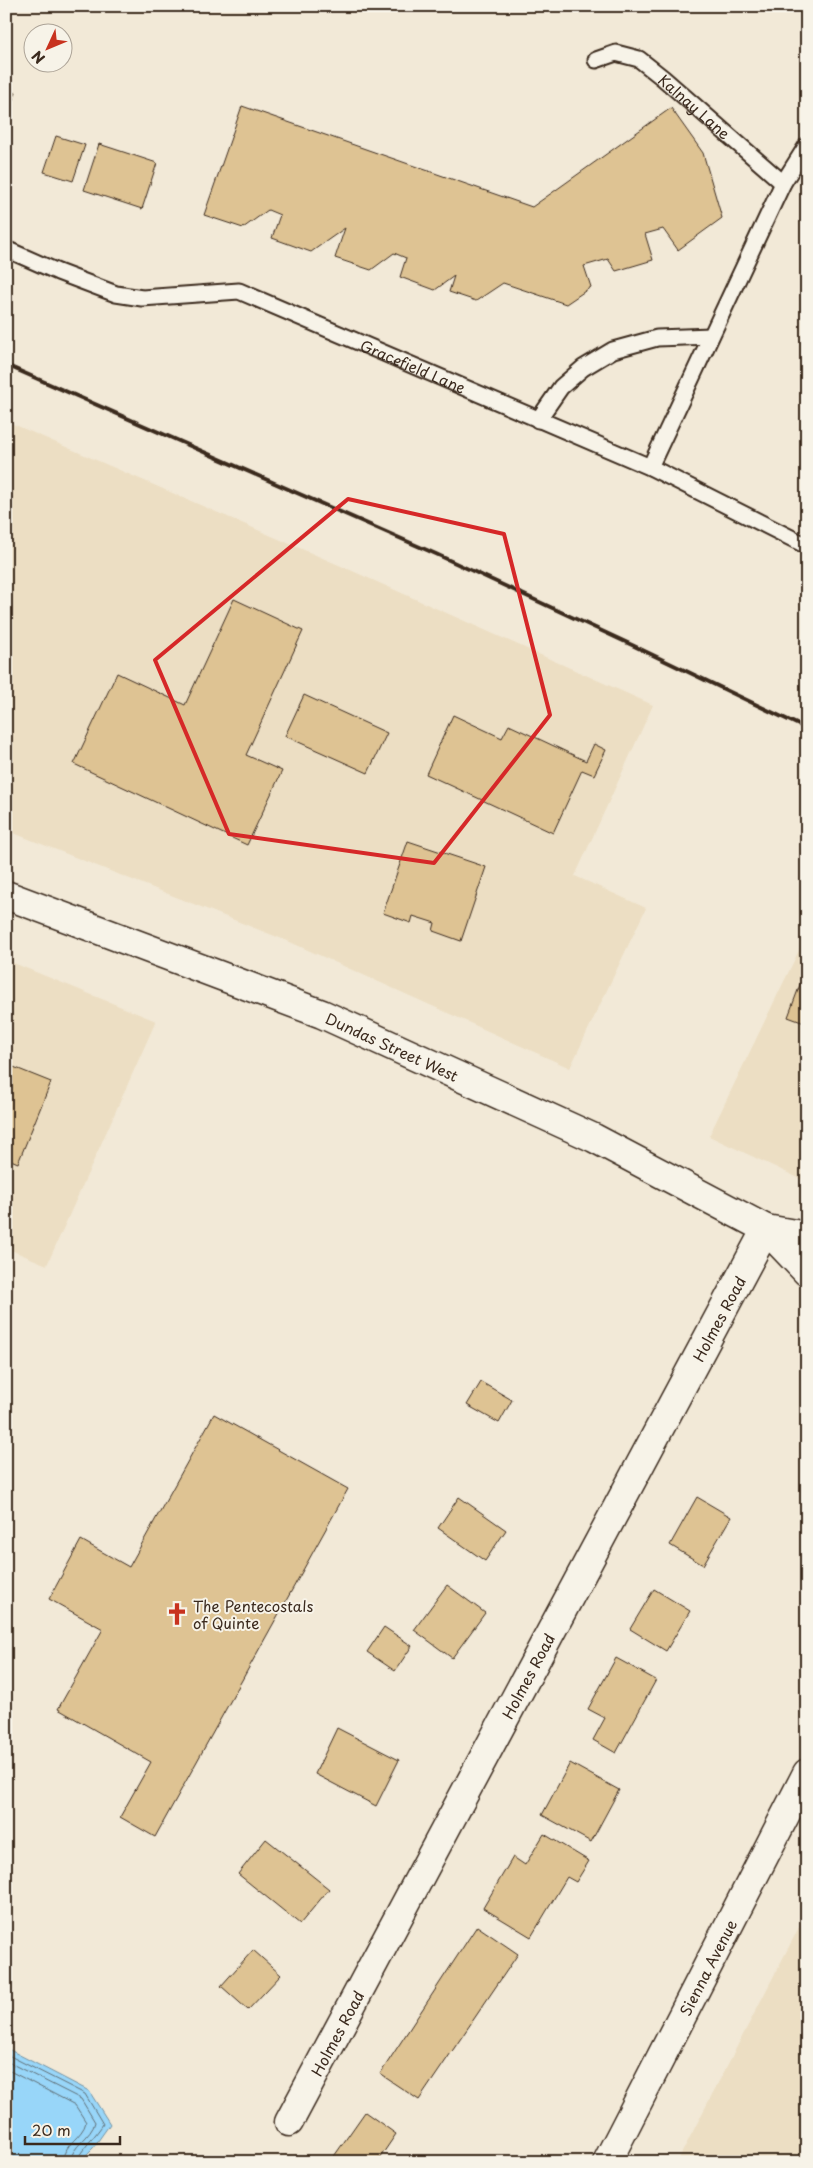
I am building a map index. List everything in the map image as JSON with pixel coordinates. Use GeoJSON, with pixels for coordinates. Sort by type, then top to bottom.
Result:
{"type":"FeatureCollection","features":[{"type":"Feature","properties":{"kind":"street","name":"Dundas Street West"},"geometry":{"type":"LineString","coordinates":[[6,895],[322,1014],[594,1138],[766,1229],[807,1236]]}},
{"type":"Feature","properties":{"kind":"street","name":"Dundas Street West"},"geometry":{"type":"LineString","coordinates":[[766,1229],[807,1272]]}},
{"type":"Feature","properties":{"kind":"street","name":"Holmes Road"},"geometry":{"type":"LineString","coordinates":[[290,2122],[766,1229]]}},
{"type":"Feature","properties":{"kind":"street","name":"Sienna Avenue"},"geometry":{"type":"LineString","coordinates":[[607,2162],[807,1773]]}},
{"type":"Feature","properties":{"kind":"lane","name":"Kalnay Lane"},"geometry":{"type":"LineString","coordinates":[[596,60],[616,53],[639,59],[664,78],[784,183]]}},
{"type":"Feature","properties":{"kind":"lane"},"geometry":{"type":"LineString","coordinates":[[650,467],[784,183],[807,145]]}},
{"type":"Feature","properties":{"kind":"lane","name":"Gracefield Lane"},"geometry":{"type":"LineString","coordinates":[[6,248],[58,272],[116,294],[142,298],[239,292],[650,467],[807,546]]}},
{"type":"Feature","properties":{"kind":"lane"},"geometry":{"type":"LineString","coordinates":[[538,420],[560,387],[583,368],[613,350],[657,338],[711,336]]}},
{"type":"Feature","properties":{"kind":"highlighted area"},"geometry":{"type":"Polygon","coordinates":[[[348,499],[504,534],[550,715],[434,863],[229,834],[155,660],[348,499]]]}},
{"type":"Feature","properties":{"kind":"shaded area"},"geometry":{"type":"Polygon","coordinates":[[[6,421],[348,569],[653,705],[575,876],[646,908],[570,1068],[290,942],[6,830],[6,421]]]}},
{"type":"Feature","properties":{"kind":"shaded area"},"geometry":{"type":"Polygon","coordinates":[[[807,934],[807,1182],[709,1136],[807,934]]]}},
{"type":"Feature","properties":{"kind":"shaded area"},"geometry":{"type":"Polygon","coordinates":[[[6,960],[156,1021],[47,1265],[6,1248],[6,960]]]}},
{"type":"Feature","properties":{"kind":"shaded area"},"geometry":{"type":"Polygon","coordinates":[[[807,1912],[807,2162],[677,2162],[807,1912]]]}},
{"type":"Feature","properties":{"kind":"water"},"geometry":{"type":"Polygon","coordinates":[[[6,2048],[89,2091],[110,2124],[93,2148],[79,2162],[6,2162],[6,2048]]]}},
{"type":"Feature","properties":{"kind":"building"},"geometry":{"type":"Polygon","coordinates":[[[6,89],[16,93],[6,115],[6,89]]]}},
{"type":"Feature","properties":{"kind":"building"},"geometry":{"type":"Polygon","coordinates":[[[242,106],[532,207],[671,108],[703,153],[722,218],[678,250],[663,229],[645,234],[653,260],[616,271],[608,259],[584,266],[591,287],[566,304],[503,283],[476,301],[449,292],[454,276],[435,290],[400,277],[406,258],[394,253],[371,270],[335,258],[345,228],[311,252],[272,238],[280,215],[268,210],[243,228],[204,215],[242,106]]]}},
{"type":"Feature","properties":{"kind":"building"},"geometry":{"type":"Polygon","coordinates":[[[56,136],[85,145],[73,181],[44,172],[56,136]]]}},
{"type":"Feature","properties":{"kind":"building"},"geometry":{"type":"Polygon","coordinates":[[[99,144],[157,163],[142,209],[84,190],[99,144]]]}},
{"type":"Feature","properties":{"kind":"building"},"geometry":{"type":"Polygon","coordinates":[[[234,599],[303,631],[246,755],[282,771],[247,845],[74,764],[117,673],[185,705],[234,599]]]}},
{"type":"Feature","properties":{"kind":"building"},"geometry":{"type":"Polygon","coordinates":[[[304,695],[387,733],[368,773],[285,736],[304,695]]]}},
{"type":"Feature","properties":{"kind":"building"},"geometry":{"type":"Polygon","coordinates":[[[453,715],[502,738],[509,725],[586,761],[594,744],[606,750],[594,775],[582,770],[553,833],[426,774],[453,715]]]}},
{"type":"Feature","properties":{"kind":"building"},"geometry":{"type":"Polygon","coordinates":[[[408,841],[486,867],[461,941],[433,931],[435,923],[413,916],[411,923],[383,913],[408,841]]]}},
{"type":"Feature","properties":{"kind":"building"},"geometry":{"type":"Polygon","coordinates":[[[805,971],[807,972],[807,1024],[788,1017],[805,971]]]}},
{"type":"Feature","properties":{"kind":"building"},"geometry":{"type":"Polygon","coordinates":[[[6,1064],[51,1082],[18,1163],[6,1158],[6,1064]]]}},
{"type":"Feature","properties":{"kind":"building"},"geometry":{"type":"Polygon","coordinates":[[[481,1382],[512,1400],[499,1423],[467,1405],[481,1382]]]}},
{"type":"Feature","properties":{"kind":"building","name":"The Pentecostals of Quinte"},"geometry":{"type":"Polygon","coordinates":[[[214,1414],[348,1489],[155,1837],[120,1817],[151,1762],[58,1709],[103,1629],[49,1599],[81,1540],[129,1567],[214,1414]]]}},
{"type":"Feature","properties":{"kind":"building"},"geometry":{"type":"Polygon","coordinates":[[[459,1497],[506,1530],[485,1561],[438,1528],[459,1497]]]}},
{"type":"Feature","properties":{"kind":"building"},"geometry":{"type":"Polygon","coordinates":[[[697,1497],[731,1517],[703,1565],[670,1545],[697,1497]]]}},
{"type":"Feature","properties":{"kind":"building"},"geometry":{"type":"Polygon","coordinates":[[[447,1585],[485,1613],[452,1658],[414,1630],[447,1585]]]}},
{"type":"Feature","properties":{"kind":"building"},"geometry":{"type":"Polygon","coordinates":[[[654,1589],[690,1611],[666,1651],[630,1629],[654,1589]]]}},
{"type":"Feature","properties":{"kind":"building"},"geometry":{"type":"Polygon","coordinates":[[[384,1627],[412,1646],[395,1671],[367,1652],[384,1627]]]}},
{"type":"Feature","properties":{"kind":"building"},"geometry":{"type":"Polygon","coordinates":[[[616,1658],[656,1680],[616,1753],[593,1740],[605,1718],[588,1709],[616,1658]]]}},
{"type":"Feature","properties":{"kind":"building"},"geometry":{"type":"Polygon","coordinates":[[[337,1728],[399,1760],[376,1806],[315,1774],[337,1728]]]}},
{"type":"Feature","properties":{"kind":"building"},"geometry":{"type":"Polygon","coordinates":[[[570,1763],[619,1790],[591,1842],[542,1815],[570,1763]]]}},
{"type":"Feature","properties":{"kind":"building"},"geometry":{"type":"Polygon","coordinates":[[[544,1834],[589,1861],[576,1882],[567,1877],[531,1937],[483,1908],[513,1857],[525,1865],[544,1834]]]}},
{"type":"Feature","properties":{"kind":"building"},"geometry":{"type":"Polygon","coordinates":[[[266,1839],[329,1889],[300,1924],[238,1874],[266,1839]]]}},
{"type":"Feature","properties":{"kind":"building"},"geometry":{"type":"Polygon","coordinates":[[[477,1926],[518,1954],[419,2100],[380,2074],[477,1926]]]}},
{"type":"Feature","properties":{"kind":"building"},"geometry":{"type":"Polygon","coordinates":[[[253,1950],[281,1975],[248,2010],[221,1986],[253,1950]]]}},
{"type":"Feature","properties":{"kind":"building"},"geometry":{"type":"Polygon","coordinates":[[[365,2112],[396,2134],[377,2162],[330,2162],[365,2112]]]}},
{"type":"Feature","properties":{"kind":"railway"},"geometry":{"type":"LineString","coordinates":[[6,365],[436,554],[807,729]]}},
{"type":"Feature","properties":{"kind":"place","name":"The Pentecostals of Quinte"},"geometry":{"type":"Point","coordinates":[177,1614]}}]}
